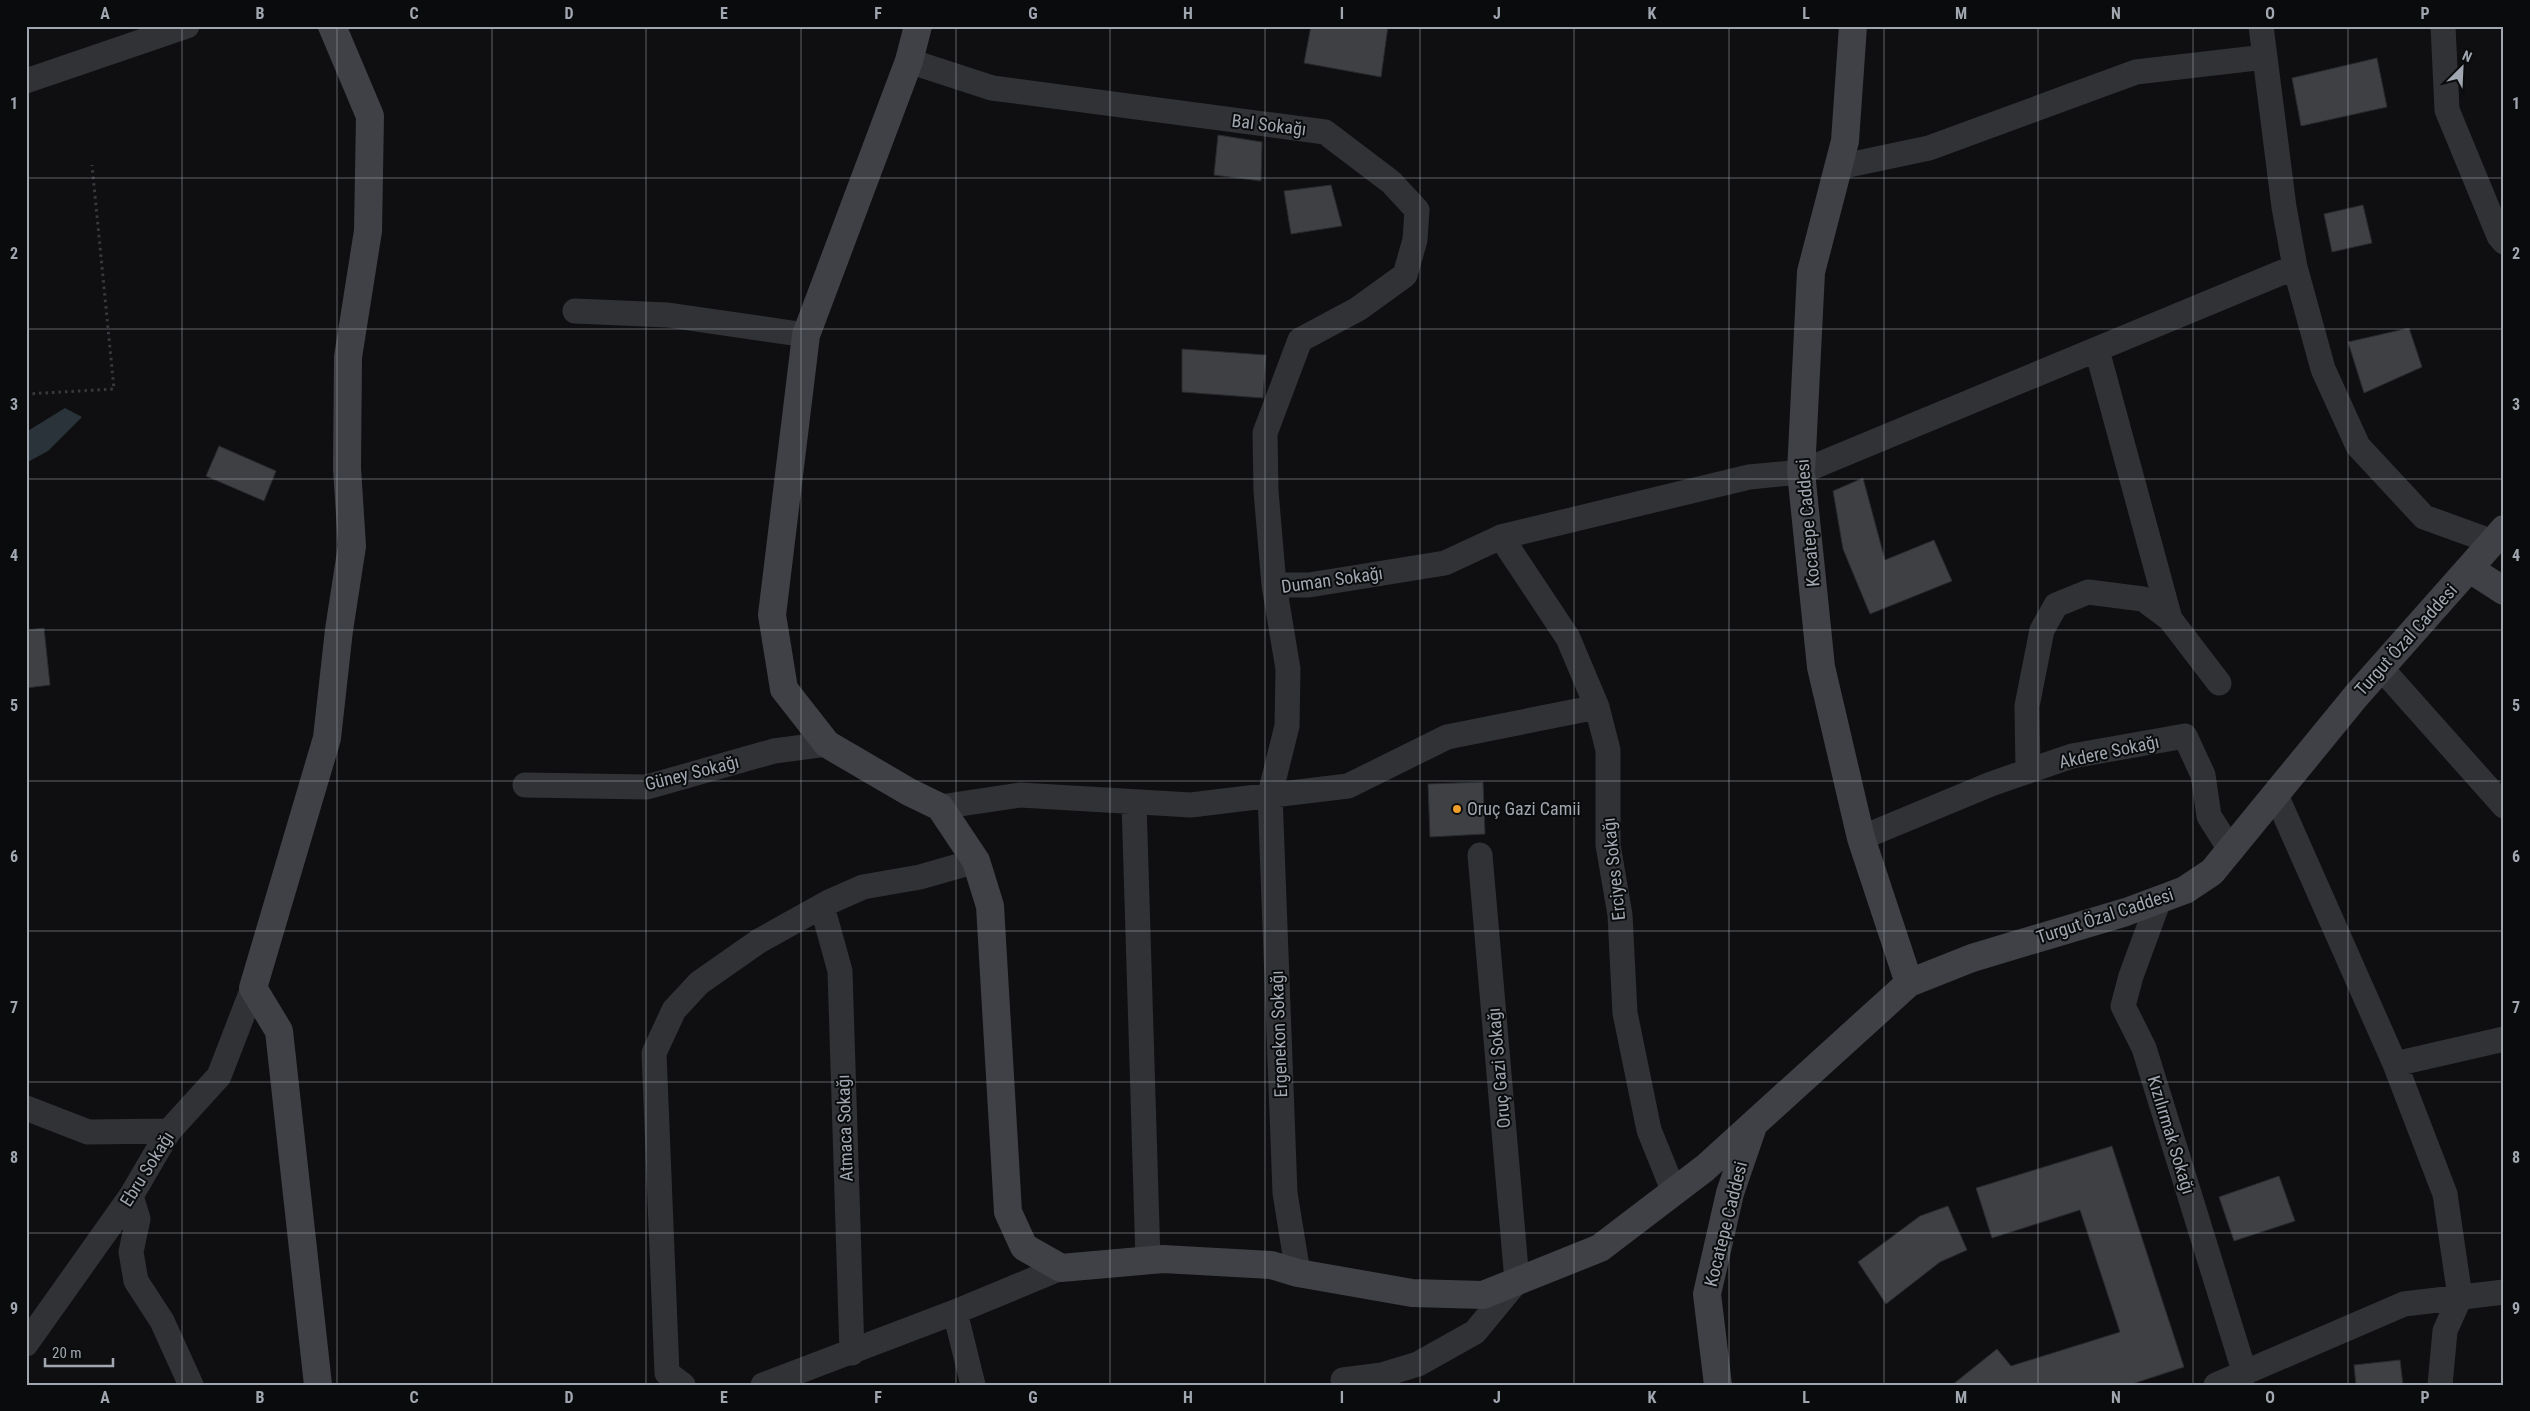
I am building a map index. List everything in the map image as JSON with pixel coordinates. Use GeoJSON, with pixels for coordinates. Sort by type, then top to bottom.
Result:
{"type":"FeatureCollection","features":[{"type":"Feature","properties":{"kind":"street"},"geometry":{"type":"LineString","coordinates":[[26,81],[187,26]]}},
{"type":"Feature","properties":{"kind":"street"},"geometry":{"type":"LineString","coordinates":[[318,1385],[279,1031],[253,988],[327,738],[339,630],[352,546],[347,468],[348,357],[368,231],[370,116],[332,26]]}},
{"type":"Feature","properties":{"kind":"street"},"geometry":{"type":"LineString","coordinates":[[918,26],[909,61],[806,335],[772,615],[784,689],[827,744],[909,792],[940,807],[976,861],[990,906],[1008,1212],[1024,1247],[1061,1268]]}},
{"type":"Feature","properties":{"kind":"street","name":"Kocatepe Caddesi"},"geometry":{"type":"LineString","coordinates":[[1853,26],[1845,141],[1811,272],[1801,472],[1821,667],[1861,838],[1909,983]]}},
{"type":"Feature","properties":{"kind":"street"},"geometry":{"type":"LineString","coordinates":[[2261,26],[2284,207],[2295,268],[2323,369],[2358,446],[2424,517],[2498,536]]}},
{"type":"Feature","properties":{"kind":"street"},"geometry":{"type":"LineString","coordinates":[[2443,26],[2447,110],[2498,236],[2504,242]]}},
{"type":"Feature","properties":{"kind":"street"},"geometry":{"type":"LineString","coordinates":[[1838,167],[1929,148],[2136,72],[2266,57]]}},
{"type":"Feature","properties":{"kind":"street","name":"Bal Sokağı"},"geometry":{"type":"LineString","coordinates":[[909,61],[992,88],[1325,132],[1391,182],[1417,210],[1415,240],[1405,275],[1358,309],[1300,340],[1265,433],[1266,491],[1274,585]]}},
{"type":"Feature","properties":{"kind":"street","name":"Duman Sokağı"},"geometry":{"type":"LineString","coordinates":[[1270,794],[1287,726],[1288,679],[1274,585],[1309,586],[1445,563],[1501,537],[1749,477],[1801,472],[2295,268]]}},
{"type":"Feature","properties":{"kind":"street"},"geometry":{"type":"LineString","coordinates":[[575,310],[668,315],[806,335]]}},
{"type":"Feature","properties":{"kind":"street"},"geometry":{"type":"LineString","coordinates":[[2097,350],[2170,619]]}},
{"type":"Feature","properties":{"kind":"street","name":"Turgut Özal Caddesi"},"geometry":{"type":"LineString","coordinates":[[1061,1268],[1163,1259],[1271,1265],[1298,1273],[1412,1294],[1483,1295],[1600,1248],[1705,1168],[1909,983],[1972,958],[2126,912],[2159,900],[2185,890],[2212,872],[2356,696],[2382,669],[2498,536]]}},
{"type":"Feature","properties":{"kind":"street","name":"Erciyes Sokağı"},"geometry":{"type":"LineString","coordinates":[[1501,537],[1568,638],[1597,707],[1608,750],[1608,845],[1620,915],[1625,1012],[1649,1130],[1674,1192]]}},
{"type":"Feature","properties":{"kind":"street"},"geometry":{"type":"LineString","coordinates":[[2470,569],[2504,591]]}},
{"type":"Feature","properties":{"kind":"street"},"geometry":{"type":"LineString","coordinates":[[2028,772],[2027,706],[2042,630],[2056,605],[2088,592],[2143,599],[2170,619],[2219,683]]}},
{"type":"Feature","properties":{"kind":"street"},"geometry":{"type":"LineString","coordinates":[[2382,669],[2504,806]]}},
{"type":"Feature","properties":{"kind":"street"},"geometry":{"type":"LineString","coordinates":[[940,807],[1020,795],[1191,805],[1348,786],[1447,737],[1597,707]]}},
{"type":"Feature","properties":{"kind":"street","name":"Akdere Sokağı"},"geometry":{"type":"LineString","coordinates":[[1861,838],[1991,784],[2072,756],[2185,736],[2203,774],[2209,816],[2230,851]]}},
{"type":"Feature","properties":{"kind":"street","name":"Güney Sokağı"},"geometry":{"type":"LineString","coordinates":[[525,785],[647,786],[774,751],[827,744]]}},
{"type":"Feature","properties":{"kind":"street","name":"Ergenekon Sokağı"},"geometry":{"type":"LineString","coordinates":[[1270,794],[1285,1193],[1298,1273]]}},
{"type":"Feature","properties":{"kind":"street"},"geometry":{"type":"LineString","coordinates":[[2276,795],[2395,1064],[2445,1194],[2460,1297],[2445,1331],[2440,1385]]}},
{"type":"Feature","properties":{"kind":"street"},"geometry":{"type":"LineString","coordinates":[[1134,802],[1148,1260]]}},
{"type":"Feature","properties":{"kind":"street","name":"Oruç Gazi Sokağı"},"geometry":{"type":"LineString","coordinates":[[1480,856],[1517,1281]]}},
{"type":"Feature","properties":{"kind":"street"},"geometry":{"type":"LineString","coordinates":[[683,1385],[667,1373],[654,1052],[674,1010],[699,983],[759,941],[822,906],[863,887],[920,877],[976,861]]}},
{"type":"Feature","properties":{"kind":"street","name":"Kızılırmak Sokağı"},"geometry":{"type":"LineString","coordinates":[[2159,900],[2131,976],[2123,1006],[2144,1048],[2245,1374]]}},
{"type":"Feature","properties":{"kind":"street","name":"Atmaca Sokağı"},"geometry":{"type":"LineString","coordinates":[[822,906],[840,970],[852,1353]]}},
{"type":"Feature","properties":{"kind":"street","name":"Ebru Sokağı"},"geometry":{"type":"LineString","coordinates":[[26,1344],[131,1196],[169,1131],[219,1076],[253,988]]}},
{"type":"Feature","properties":{"kind":"street"},"geometry":{"type":"LineString","coordinates":[[2395,1064],[2504,1039]]}},
{"type":"Feature","properties":{"kind":"street"},"geometry":{"type":"LineString","coordinates":[[26,1108],[88,1132],[169,1131]]}},
{"type":"Feature","properties":{"kind":"street","name":"Kocatepe Caddesi"},"geometry":{"type":"LineString","coordinates":[[1718,1385],[1707,1294],[1730,1193],[1753,1125]]}},
{"type":"Feature","properties":{"kind":"street"},"geometry":{"type":"LineString","coordinates":[[131,1196],[138,1219],[131,1252],[136,1281],[162,1321],[191,1385]]}},
{"type":"Feature","properties":{"kind":"street"},"geometry":{"type":"LineString","coordinates":[[763,1385],[852,1353],[1061,1268]]}},
{"type":"Feature","properties":{"kind":"street"},"geometry":{"type":"LineString","coordinates":[[1343,1380],[1382,1375],[1418,1364],[1475,1332],[1517,1281]]}},
{"type":"Feature","properties":{"kind":"street"},"geometry":{"type":"LineString","coordinates":[[2216,1385],[2404,1304],[2504,1292]]}},
{"type":"Feature","properties":{"kind":"street"},"geometry":{"type":"LineString","coordinates":[[955,1312],[973,1385]]}},
{"type":"Feature","properties":{"kind":"path"},"geometry":{"type":"LineString","coordinates":[[26,394],[114,390],[92,165]]}},
{"type":"Feature","properties":{"kind":"shaded area"},"geometry":{"type":"Polygon","coordinates":[[[65,408],[82,417],[48,451],[26,463],[26,432],[65,408]]]}},
{"type":"Feature","properties":{"kind":"building"},"geometry":{"type":"Polygon","coordinates":[[[1311,26],[1388,26],[1381,77],[1304,63],[1311,26]]]}},
{"type":"Feature","properties":{"kind":"building"},"geometry":{"type":"Polygon","coordinates":[[[2377,58],[2387,107],[2301,126],[2292,78],[2377,58]]]}},
{"type":"Feature","properties":{"kind":"building"},"geometry":{"type":"Polygon","coordinates":[[[1218,135],[1262,142],[1261,181],[1214,175],[1218,135]]]}},
{"type":"Feature","properties":{"kind":"building"},"geometry":{"type":"Polygon","coordinates":[[[1331,185],[1342,226],[1291,234],[1284,191],[1331,185]]]}},
{"type":"Feature","properties":{"kind":"building"},"geometry":{"type":"Polygon","coordinates":[[[2363,205],[2372,243],[2332,252],[2324,214],[2363,205]]]}},
{"type":"Feature","properties":{"kind":"building"},"geometry":{"type":"Polygon","coordinates":[[[2409,328],[2422,367],[2364,393],[2348,342],[2409,328]]]}},
{"type":"Feature","properties":{"kind":"building"},"geometry":{"type":"Polygon","coordinates":[[[1182,349],[1266,355],[1263,398],[1182,392],[1182,349]]]}},
{"type":"Feature","properties":{"kind":"building"},"geometry":{"type":"Polygon","coordinates":[[[219,446],[276,471],[264,501],[206,476],[219,446]]]}},
{"type":"Feature","properties":{"kind":"building"},"geometry":{"type":"Polygon","coordinates":[[[1863,478],[1885,560],[1934,540],[1952,581],[1870,614],[1843,549],[1833,491],[1863,478]]]}},
{"type":"Feature","properties":{"kind":"building"},"geometry":{"type":"Polygon","coordinates":[[[44,628],[50,685],[26,688],[26,630],[44,628]]]}},
{"type":"Feature","properties":{"kind":"building","name":"Oruç Gazi Camii"},"geometry":{"type":"Polygon","coordinates":[[[1483,782],[1485,834],[1430,837],[1428,784],[1483,782]]]}},
{"type":"Feature","properties":{"kind":"building"},"geometry":{"type":"Polygon","coordinates":[[[2112,1146],[2184,1367],[2129,1385],[1952,1385],[1997,1349],[2011,1366],[2120,1332],[2080,1210],[1992,1238],[1976,1188],[2112,1146]]]}},
{"type":"Feature","properties":{"kind":"building"},"geometry":{"type":"Polygon","coordinates":[[[2279,1176],[2295,1221],[2234,1241],[2219,1197],[2279,1176]]]}},
{"type":"Feature","properties":{"kind":"building"},"geometry":{"type":"Polygon","coordinates":[[[1948,1206],[1967,1250],[1940,1262],[1886,1304],[1858,1262],[1920,1216],[1948,1206]]]}},
{"type":"Feature","properties":{"kind":"building"},"geometry":{"type":"Polygon","coordinates":[[[2400,1360],[2403,1385],[2356,1385],[2354,1365],[2400,1360]]]}},
{"type":"Feature","properties":{"kind":"place","name":"Oruç Gazi Camii"},"geometry":{"type":"Point","coordinates":[1457,809]}}]}
